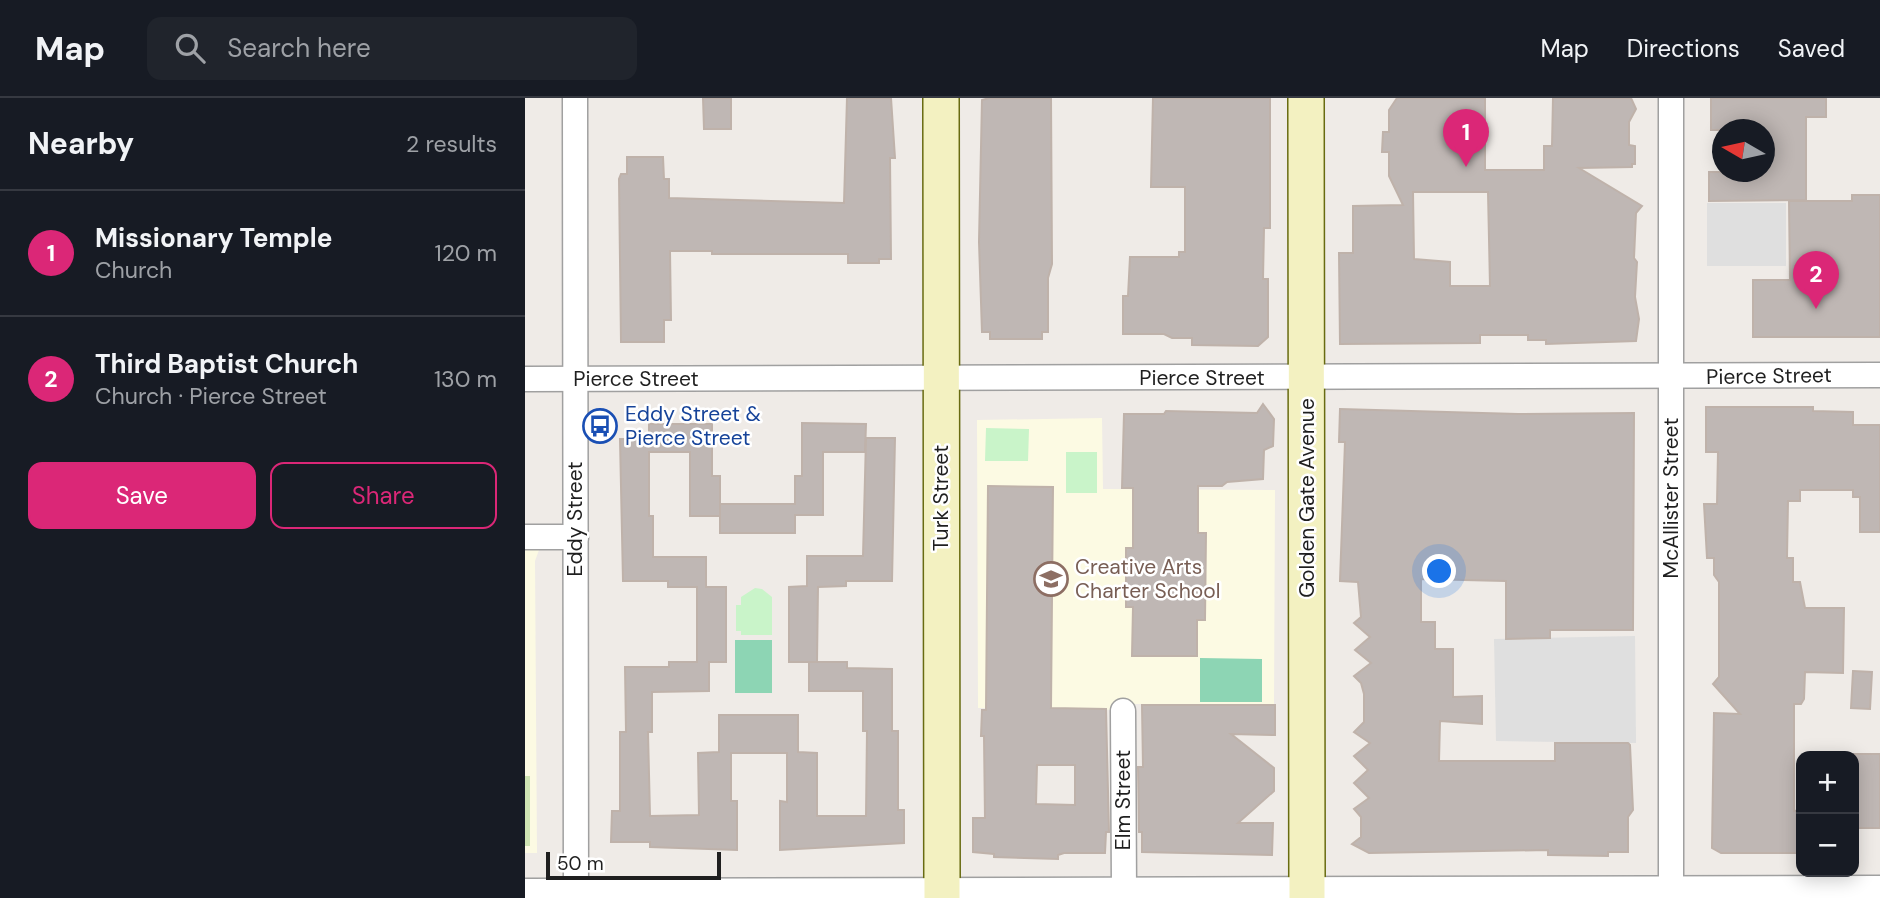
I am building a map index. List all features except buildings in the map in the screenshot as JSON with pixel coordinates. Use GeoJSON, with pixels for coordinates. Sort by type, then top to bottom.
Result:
{"type":"FeatureCollection","features":[{"type":"Feature","properties":{"kind":"main road","name":"Turk Street"},"geometry":{"type":"LineString","coordinates":[[941,98],[942,894]]}},
{"type":"Feature","properties":{"kind":"main road","name":"Golden Gate Avenue"},"geometry":{"type":"LineString","coordinates":[[1306,98],[1307,894]]}},
{"type":"Feature","properties":{"kind":"street","name":"Eddy Street"},"geometry":{"type":"LineString","coordinates":[[575,98],[576,894]]}},
{"type":"Feature","properties":{"kind":"street","name":"McAllister Street"},"geometry":{"type":"LineString","coordinates":[[1671,98],[1671,893]]}},
{"type":"Feature","properties":{"kind":"street","name":"Pierce Street"},"geometry":{"type":"LineString","coordinates":[[525,379],[1880,375]]}},
{"type":"Feature","properties":{"kind":"street"},"geometry":{"type":"LineString","coordinates":[[525,537],[576,537]]}},
{"type":"Feature","properties":{"kind":"street","name":"Elm Street"},"geometry":{"type":"LineString","coordinates":[[1123,711],[1124,890]]}},
{"type":"Feature","properties":{"kind":"street"},"geometry":{"type":"LineString","coordinates":[[525,891],[576,894],[942,894],[1124,890],[1307,894],[1671,893],[1880,888]]}},
{"type":"Feature","properties":{"kind":"shaded area"},"geometry":{"type":"Polygon","coordinates":[[[1707,203],[1786,203],[1786,266],[1707,266],[1707,203]]]}},
{"type":"Feature","properties":{"kind":"shaded area"},"geometry":{"type":"Polygon","coordinates":[[[1102,418],[1103,489],[1275,490],[1274,705],[1135,704],[1134,710],[978,708],[977,420],[1102,418]]]}},
{"type":"Feature","properties":{"kind":"shaded area"},"geometry":{"type":"Polygon","coordinates":[[[525,547],[539,550],[535,561],[537,853],[525,853],[525,547]]]}},
{"type":"Feature","properties":{"kind":"shaded area"},"geometry":{"type":"Polygon","coordinates":[[[1635,636],[1636,743],[1496,741],[1494,639],[1635,636]]]}},
{"type":"Feature","properties":{"kind":"green space"},"geometry":{"type":"Polygon","coordinates":[[[986,428],[1029,429],[1028,461],[985,461],[986,428]]]}},
{"type":"Feature","properties":{"kind":"green space"},"geometry":{"type":"Polygon","coordinates":[[[1066,452],[1097,452],[1097,493],[1066,493],[1066,452]]]}},
{"type":"Feature","properties":{"kind":"green space"},"geometry":{"type":"Polygon","coordinates":[[[755,588],[762,589],[772,597],[772,635],[741,635],[741,631],[736,631],[736,605],[741,605],[741,597],[755,588]]]}},
{"type":"Feature","properties":{"kind":"green space"},"geometry":{"type":"Polygon","coordinates":[[[735,640],[772,640],[772,693],[735,693],[735,640]]]}},
{"type":"Feature","properties":{"kind":"green space"},"geometry":{"type":"Polygon","coordinates":[[[1200,658],[1262,659],[1262,702],[1200,702],[1200,658]]]}},
{"type":"Feature","properties":{"kind":"green space"},"geometry":{"type":"Polygon","coordinates":[[[525,776],[530,776],[530,846],[525,846],[525,776]]]}},
{"type":"Feature","properties":{"kind":"place","name":"Missionary Temple"},"geometry":{"type":"Point","coordinates":[1466,167]}},
{"type":"Feature","properties":{"kind":"place","name":"Third Baptist Church"},"geometry":{"type":"Point","coordinates":[1816,309]}},
{"type":"Feature","properties":{"kind":"place","name":"Eddy Street & Pierce Street"},"geometry":{"type":"Point","coordinates":[600,426]}},
{"type":"Feature","properties":{"kind":"place","name":"Creative Arts Charter School"},"geometry":{"type":"Point","coordinates":[1051,579]}}]}
